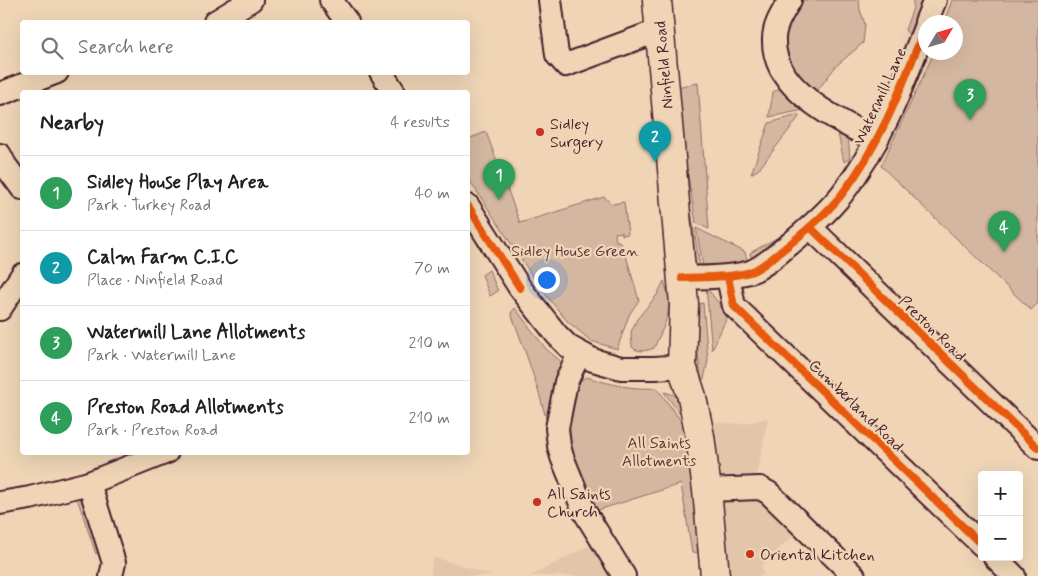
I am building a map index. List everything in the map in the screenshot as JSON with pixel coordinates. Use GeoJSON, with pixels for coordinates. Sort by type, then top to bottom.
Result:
{"type":"FeatureCollection","features":[{"type":"Feature","properties":{"kind":"main road","name":"Ninfield Road"},"geometry":{"type":"LineString","coordinates":[[656,0],[684,304],[682,366],[692,397],[700,436],[708,490],[714,576]]}},
{"type":"Feature","properties":{"kind":"street"},"geometry":{"type":"LineString","coordinates":[[218,20],[251,0]]}},
{"type":"Feature","properties":{"kind":"street"},"geometry":{"type":"LineString","coordinates":[[331,0],[346,20]]}},
{"type":"Feature","properties":{"kind":"street"},"geometry":{"type":"LineString","coordinates":[[550,0],[557,55],[566,64],[660,30]]}},
{"type":"Feature","properties":{"kind":"street"},"geometry":{"type":"LineString","coordinates":[[790,0],[778,20],[774,38],[776,60],[789,81],[810,101],[876,141]]}},
{"type":"Feature","properties":{"kind":"street","name":"Watermill Lane"},"geometry":{"type":"LineString","coordinates":[[929,15],[935,0]]}},
{"type":"Feature","properties":{"kind":"street","name":"Watermill Lane"},"geometry":{"type":"LineString","coordinates":[[682,278],[728,276],[752,271],[768,261],[810,227],[842,195],[876,141],[900,93],[918,45]]}},
{"type":"Feature","properties":{"kind":"street"},"geometry":{"type":"LineString","coordinates":[[0,94],[49,75]]}},
{"type":"Feature","properties":{"kind":"street"},"geometry":{"type":"LineString","coordinates":[[383,75],[393,90]]}},
{"type":"Feature","properties":{"kind":"street"},"geometry":{"type":"LineString","coordinates":[[0,155],[20,185]]}},
{"type":"Feature","properties":{"kind":"street"},"geometry":{"type":"LineString","coordinates":[[470,209],[520,288],[563,342],[579,354],[598,362],[621,368],[682,366]]}},
{"type":"Feature","properties":{"kind":"street","name":"Preston Road"},"geometry":{"type":"LineString","coordinates":[[810,227],[1038,448]]}},
{"type":"Feature","properties":{"kind":"street","name":"Cumberland Road"},"geometry":{"type":"LineString","coordinates":[[728,276],[734,306],[978,541]]}},
{"type":"Feature","properties":{"kind":"street"},"geometry":{"type":"LineString","coordinates":[[0,309],[20,277]]}},
{"type":"Feature","properties":{"kind":"street"},"geometry":{"type":"LineString","coordinates":[[579,354],[566,382],[557,428],[559,446],[562,458],[584,511],[624,576]]}},
{"type":"Feature","properties":{"kind":"street"},"geometry":{"type":"LineString","coordinates":[[0,503],[30,498],[89,483],[159,455]]}},
{"type":"Feature","properties":{"kind":"street"},"geometry":{"type":"LineString","coordinates":[[89,483],[114,563],[111,576]]}},
{"type":"Feature","properties":{"kind":"street"},"geometry":{"type":"LineString","coordinates":[[708,490],[760,488],[765,490],[854,576]]}},
{"type":"Feature","properties":{"kind":"street"},"geometry":{"type":"LineString","coordinates":[[999,561],[1014,576]]}},
{"type":"Feature","properties":{"kind":"shaded area"},"geometry":{"type":"Polygon","coordinates":[[[768,418],[756,481],[795,534],[762,565],[763,576],[722,576],[706,421],[742,424],[768,418]]]}},
{"type":"Feature","properties":{"kind":"shaded area"},"geometry":{"type":"Polygon","coordinates":[[[594,543],[615,576],[531,576],[594,543]]]}},
{"type":"Feature","properties":{"kind":"shaded area"},"geometry":{"type":"Polygon","coordinates":[[[433,558],[452,562],[492,576],[430,576],[433,558]]]}},
{"type":"Feature","properties":{"kind":"green space"},"geometry":{"type":"Polygon","coordinates":[[[798,0],[859,0],[865,24],[863,43],[836,66],[817,91],[804,84],[783,56],[784,23],[798,0]]]}},
{"type":"Feature","properties":{"kind":"green space"},"geometry":{"type":"Polygon","coordinates":[[[913,0],[923,0],[910,36],[905,30],[913,8],[913,0]]]}},
{"type":"Feature","properties":{"kind":"green space"},"geometry":{"type":"Polygon","coordinates":[[[952,0],[1038,0],[1038,303],[1031,310],[881,166],[931,60],[963,60],[963,15],[947,15],[952,0]]]}},
{"type":"Feature","properties":{"kind":"green space"},"geometry":{"type":"Polygon","coordinates":[[[698,83],[709,229],[696,223],[685,159],[676,87],[698,83]]]}},
{"type":"Feature","properties":{"kind":"green space"},"geometry":{"type":"Polygon","coordinates":[[[781,88],[804,110],[769,117],[773,92],[781,88]]]}},
{"type":"Feature","properties":{"kind":"green space"},"geometry":{"type":"Polygon","coordinates":[[[798,115],[799,117],[759,169],[751,174],[769,123],[798,115]]]}},
{"type":"Feature","properties":{"kind":"green space"},"geometry":{"type":"Polygon","coordinates":[[[836,124],[848,136],[850,158],[844,162],[836,124]]]}},
{"type":"Feature","properties":{"kind":"green space","name":"Sidley House Green"},"geometry":{"type":"Polygon","coordinates":[[[486,132],[520,223],[604,197],[612,204],[624,202],[628,234],[622,235],[622,232],[615,233],[616,241],[619,241],[624,249],[639,300],[629,315],[617,349],[591,341],[567,321],[541,289],[470,181],[470,138],[486,132]]]}},
{"type":"Feature","properties":{"kind":"green space"},"geometry":{"type":"Polygon","coordinates":[[[683,198],[689,199],[700,266],[688,262],[683,198]]]}},
{"type":"Feature","properties":{"kind":"green space"},"geometry":{"type":"Polygon","coordinates":[[[696,228],[745,252],[748,265],[703,266],[696,228]]]}},
{"type":"Feature","properties":{"kind":"green space"},"geometry":{"type":"Polygon","coordinates":[[[787,232],[753,263],[750,253],[787,232]]]}},
{"type":"Feature","properties":{"kind":"green space"},"geometry":{"type":"Polygon","coordinates":[[[489,270],[498,291],[490,296],[482,275],[489,270]]]}},
{"type":"Feature","properties":{"kind":"green space"},"geometry":{"type":"Polygon","coordinates":[[[664,281],[669,307],[664,325],[654,348],[639,351],[632,347],[631,332],[637,319],[657,295],[664,281]]]}},
{"type":"Feature","properties":{"kind":"green space"},"geometry":{"type":"Polygon","coordinates":[[[706,287],[728,315],[712,350],[706,287]]]}},
{"type":"Feature","properties":{"kind":"green space"},"geometry":{"type":"Polygon","coordinates":[[[703,303],[708,360],[704,379],[701,379],[692,305],[703,303]]]}},
{"type":"Feature","properties":{"kind":"green space"},"geometry":{"type":"Polygon","coordinates":[[[515,308],[546,349],[564,364],[552,443],[534,377],[511,313],[515,308]]]}},
{"type":"Feature","properties":{"kind":"green space","name":"All Saints Allotments"},"geometry":{"type":"Polygon","coordinates":[[[587,377],[621,386],[657,388],[692,436],[707,550],[692,553],[681,484],[592,512],[567,447],[568,411],[571,395],[579,381],[587,377]]]}},
{"type":"Feature","properties":{"kind":"green space"},"geometry":{"type":"Polygon","coordinates":[[[664,392],[675,395],[683,400],[690,428],[664,392]]]}},
{"type":"Feature","properties":{"kind":"green space"},"geometry":{"type":"Polygon","coordinates":[[[77,498],[83,498],[102,549],[96,554],[77,498]]]}},
{"type":"Feature","properties":{"kind":"cycle path"},"geometry":{"type":"LineString","coordinates":[[682,278],[716,277],[755,270],[790,244],[830,208],[856,175],[880,134],[918,45]]}},
{"type":"Feature","properties":{"kind":"cycle path"},"geometry":{"type":"LineString","coordinates":[[470,209],[520,288]]}},
{"type":"Feature","properties":{"kind":"cycle path"},"geometry":{"type":"LineString","coordinates":[[810,227],[1038,448]]}},
{"type":"Feature","properties":{"kind":"cycle path"},"geometry":{"type":"LineString","coordinates":[[728,277],[734,306],[978,541]]}},
{"type":"Feature","properties":{"kind":"place","name":"Watermill Lane Allotments"},"geometry":{"type":"Point","coordinates":[970,120]}},
{"type":"Feature","properties":{"kind":"place","name":"Sidley Surgery"},"geometry":{"type":"Point","coordinates":[540,132]}},
{"type":"Feature","properties":{"kind":"place","name":"Calm Farm C.I.C"},"geometry":{"type":"Point","coordinates":[655,162]}},
{"type":"Feature","properties":{"kind":"place","name":"Sidley House Play Area"},"geometry":{"type":"Point","coordinates":[499,200]}},
{"type":"Feature","properties":{"kind":"place","name":"Preston Road Allotments"},"geometry":{"type":"Point","coordinates":[1004,252]}},
{"type":"Feature","properties":{"kind":"place","name":"All Saints Church"},"geometry":{"type":"Point","coordinates":[537,502]}},
{"type":"Feature","properties":{"kind":"place","name":"Oriental Kitchen"},"geometry":{"type":"Point","coordinates":[750,554]}}]}
